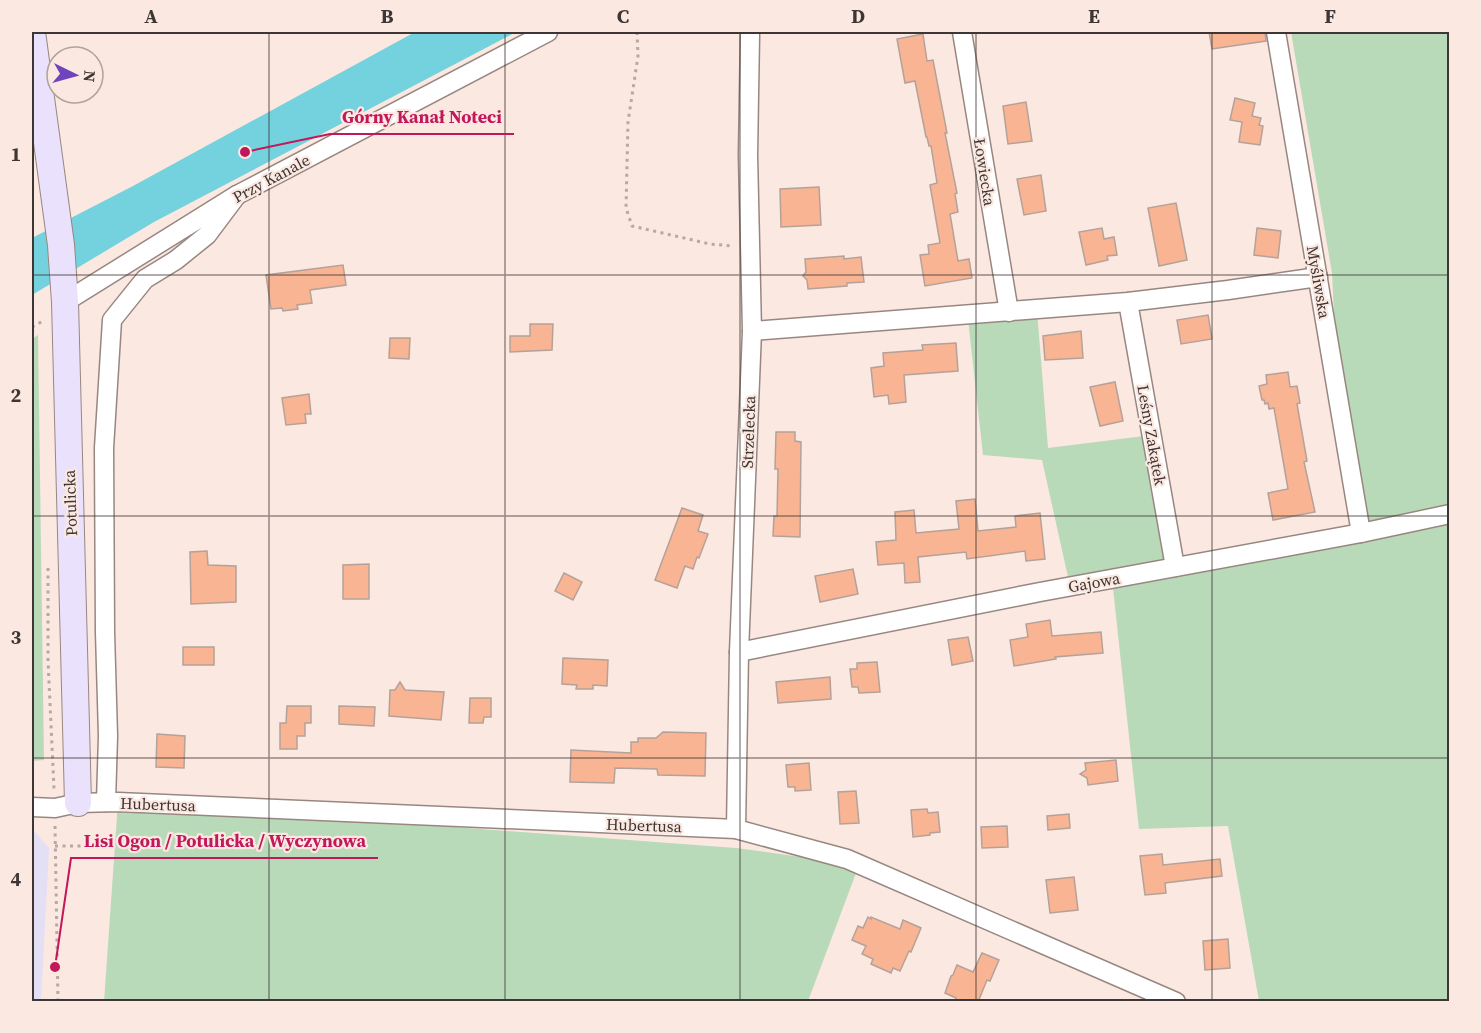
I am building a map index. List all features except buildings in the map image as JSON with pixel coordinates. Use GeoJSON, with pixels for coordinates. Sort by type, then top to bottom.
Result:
{"type":"FeatureCollection","features":[{"type":"Feature","properties":{"kind":"street","name":"Potulicka"},"geometry":{"type":"LineString","coordinates":[[32,32],[62,245],[66,805]]}},
{"type":"Feature","properties":{"kind":"street","name":"Przy Kanale"},"geometry":{"type":"LineString","coordinates":[[64,294],[237,195],[548,32]]}},
{"type":"Feature","properties":{"kind":"street","name":"Łowiecka"},"geometry":{"type":"LineString","coordinates":[[962,32],[1009,312]]}},
{"type":"Feature","properties":{"kind":"street","name":"Myśliwska"},"geometry":{"type":"LineString","coordinates":[[1276,32],[1361,533]]}},
{"type":"Feature","properties":{"kind":"street","name":"Strzelecka"},"geometry":{"type":"LineString","coordinates":[[736,829],[739,652],[752,331],[748,155],[750,35]]}},
{"type":"Feature","properties":{"kind":"street"},"geometry":{"type":"LineString","coordinates":[[106,802],[108,735],[104,448],[112,320],[145,279],[176,260],[207,236],[237,195]]}},
{"type":"Feature","properties":{"kind":"street"},"geometry":{"type":"LineString","coordinates":[[752,331],[1128,302],[1318,277]]}},
{"type":"Feature","properties":{"kind":"street","name":"Leśny Zakątek"},"geometry":{"type":"LineString","coordinates":[[1128,302],[1175,567]]}},
{"type":"Feature","properties":{"kind":"street","name":"Gajowa"},"geometry":{"type":"LineString","coordinates":[[739,652],[1029,594],[1361,533],[1449,514]]}},
{"type":"Feature","properties":{"kind":"street","name":"Hubertusa"},"geometry":{"type":"LineString","coordinates":[[32,807],[106,802],[736,829],[847,859],[1176,1002]]}},
{"type":"Feature","properties":{"kind":"path"},"geometry":{"type":"LineString","coordinates":[[637,32],[638,56],[628,122],[626,208],[632,226],[710,244],[750,247]]}},
{"type":"Feature","properties":{"kind":"path"},"geometry":{"type":"LineString","coordinates":[[32,327],[45,320]]}},
{"type":"Feature","properties":{"kind":"path"},"geometry":{"type":"LineString","coordinates":[[52,761],[66,805],[55,846],[58,1002]]}},
{"type":"Feature","properties":{"kind":"path"},"geometry":{"type":"LineString","coordinates":[[55,846],[94,846]]}},
{"type":"Feature","properties":{"kind":"shaded area"},"geometry":{"type":"Polygon","coordinates":[[[32,829],[49,848],[41,1001],[32,1001],[32,829]]]}},
{"type":"Feature","properties":{"kind":"green space"},"geometry":{"type":"Polygon","coordinates":[[[1291,32],[1449,32],[1449,1001],[1259,1001],[1228,826],[1139,829],[1112,579],[1070,586],[1042,460],[983,455],[968,319],[1037,310],[1048,448],[1152,435],[1175,567],[1366,538],[1338,394],[1332,273],[1291,32]]]}},
{"type":"Feature","properties":{"kind":"green space"},"geometry":{"type":"Polygon","coordinates":[[[38,335],[44,760],[32,761],[32,339],[38,335]]]}},
{"type":"Feature","properties":{"kind":"green space"},"geometry":{"type":"Polygon","coordinates":[[[118,802],[736,848],[859,865],[808,1001],[104,1002],[118,802]]]}},
{"type":"Feature","properties":{"kind":"water"},"geometry":{"type":"Polygon","coordinates":[[[415,32],[516,32],[154,222],[32,295],[32,238],[133,186],[415,32]]]}},
{"type":"Feature","properties":{"kind":"place","name":"Górny Kanał Noteci"},"geometry":{"type":"Point","coordinates":[245,152]}},
{"type":"Feature","properties":{"kind":"place","name":"Lisi Ogon / Potulicka / Wyczynowa"},"geometry":{"type":"Point","coordinates":[55,967]}}]}
